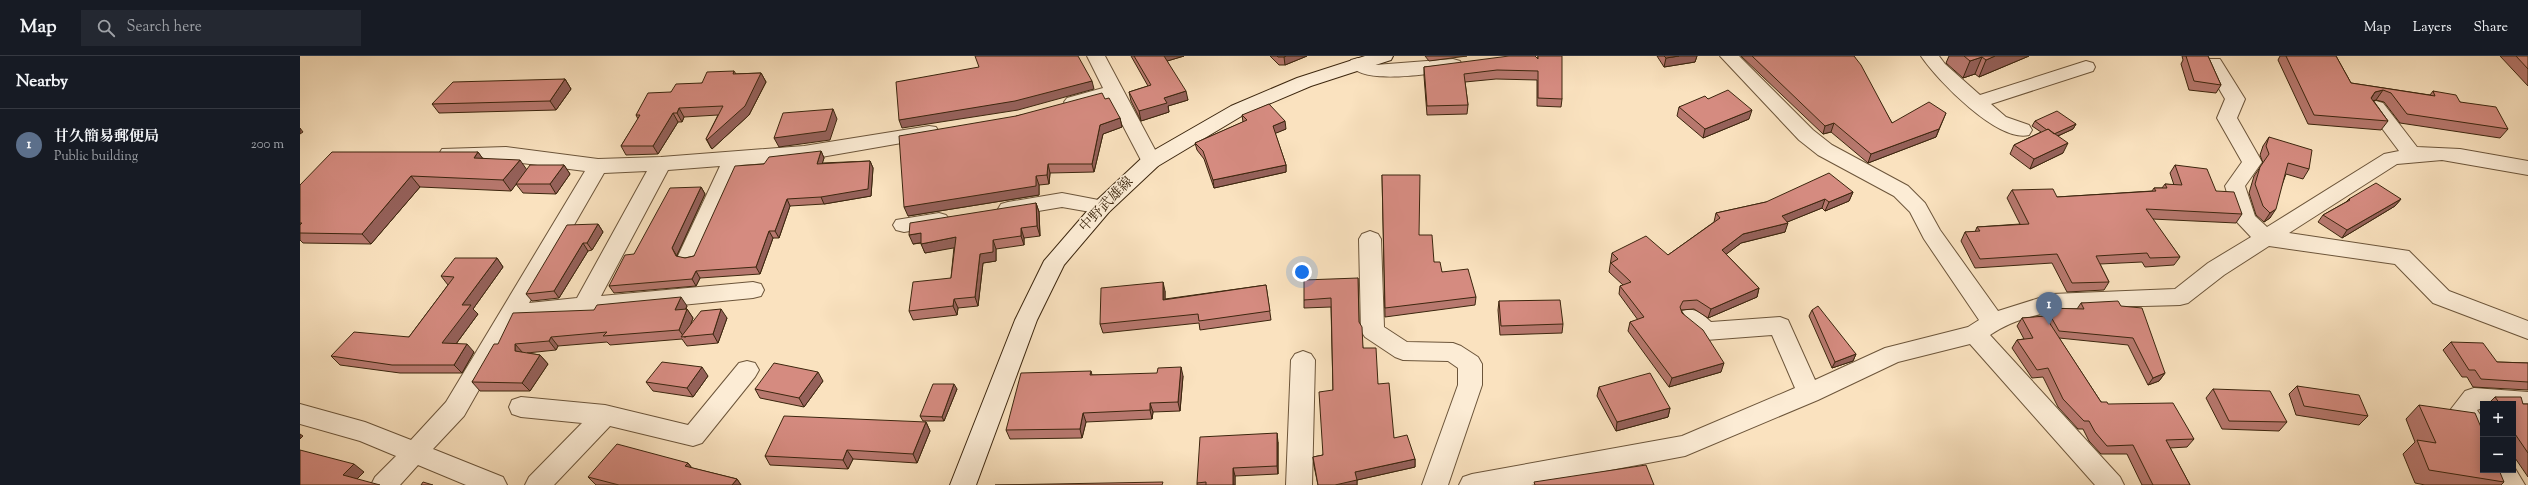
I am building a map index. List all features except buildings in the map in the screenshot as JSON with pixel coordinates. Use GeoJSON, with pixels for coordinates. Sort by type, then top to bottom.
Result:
{"type":"FeatureCollection","features":[{"type":"Feature","properties":{"kind":"street"},"geometry":{"type":"LineString","coordinates":[[1096,56],[1151,160]]}},
{"type":"Feature","properties":{"kind":"street","name":"中野武雄線"},"geometry":{"type":"LineString","coordinates":[[964,485],[1026,320],[1052,268],[1102,207],[1151,160],[1238,110],[1304,82],[1384,56]]}},
{"type":"Feature","properties":{"kind":"street"},"geometry":{"type":"LineString","coordinates":[[1729,56],[1806,135],[1825,150],[1889,183],[1901,191],[1918,208],[1984,328],[2111,485]]}},
{"type":"Feature","properties":{"kind":"street"},"geometry":{"type":"LineString","coordinates":[[1930,56],[1938,68],[1999,121],[2022,130]]}},
{"type":"Feature","properties":{"kind":"street"},"geometry":{"type":"LineString","coordinates":[[1358,64],[1372,71],[1470,63]]}},
{"type":"Feature","properties":{"kind":"street"},"geometry":{"type":"LineString","coordinates":[[2213,64],[2235,99],[2227,118],[2252,162],[2235,186],[2246,220],[2266,238],[2401,257],[2441,297],[2528,330]]}},
{"type":"Feature","properties":{"kind":"street"},"geometry":{"type":"LineString","coordinates":[[1977,102],[2086,67]]}},
{"type":"Feature","properties":{"kind":"street"},"geometry":{"type":"LineString","coordinates":[[1055,107],[1115,91]]}},
{"type":"Feature","properties":{"kind":"street"},"geometry":{"type":"LineString","coordinates":[[2376,107],[2411,153]]}},
{"type":"Feature","properties":{"kind":"street"},"geometry":{"type":"LineString","coordinates":[[428,154],[506,154],[598,166],[661,164],[733,160],[804,153],[949,128]]}},
{"type":"Feature","properties":{"kind":"street"},"geometry":{"type":"LineString","coordinates":[[1472,485],[1504,482],[1684,446],[1809,393],[1893,354],[1984,328],[2052,302],[2180,297],[2216,269],[2391,159],[2411,153],[2449,154],[2528,168]]}},
{"type":"Feature","properties":{"kind":"street"},"geometry":{"type":"LineString","coordinates":[[689,256],[733,160]]}},
{"type":"Feature","properties":{"kind":"street"},"geometry":{"type":"LineString","coordinates":[[584,306],[661,164]]}},
{"type":"Feature","properties":{"kind":"street"},"geometry":{"type":"LineString","coordinates":[[384,485],[416,453],[455,409],[513,313],[518,300],[598,166]]}},
{"type":"Feature","properties":{"kind":"street"},"geometry":{"type":"LineString","coordinates":[[991,211],[1062,200],[1102,207]]}},
{"type":"Feature","properties":{"kind":"street"},"geometry":{"type":"LineString","coordinates":[[904,225],[960,216]]}},
{"type":"Feature","properties":{"kind":"street"},"geometry":{"type":"LineString","coordinates":[[1370,239],[1373,331],[1403,351],[1453,352],[1470,364],[1470,384],[1435,485]]}},
{"type":"Feature","properties":{"kind":"street"},"geometry":{"type":"LineString","coordinates":[[513,313],[753,290]]}},
{"type":"Feature","properties":{"kind":"street"},"geometry":{"type":"LineString","coordinates":[[1690,317],[1706,331],[1780,326],[1809,393]]}},
{"type":"Feature","properties":{"kind":"street"},"geometry":{"type":"LineString","coordinates":[[1299,485],[1303,360]]}},
{"type":"Feature","properties":{"kind":"street"},"geometry":{"type":"LineString","coordinates":[[521,407],[605,415],[693,436],[747,370]]}},
{"type":"Feature","properties":{"kind":"street"},"geometry":{"type":"LineString","coordinates":[[2481,437],[2463,409],[2474,398],[2528,402]]}},
{"type":"Feature","properties":{"kind":"street"},"geometry":{"type":"LineString","coordinates":[[300,414],[365,432],[494,485]]}},
{"type":"Feature","properties":{"kind":"street"},"geometry":{"type":"LineString","coordinates":[[538,485],[605,415]]}},
{"type":"Feature","properties":{"kind":"street"},"geometry":{"type":"LineString","coordinates":[[2504,473],[2512,485]]}},
{"type":"Feature","properties":{"kind":"place","name":"甘久簡易郵便局"},"geometry":{"type":"Point","coordinates":[2049,325]}}]}
